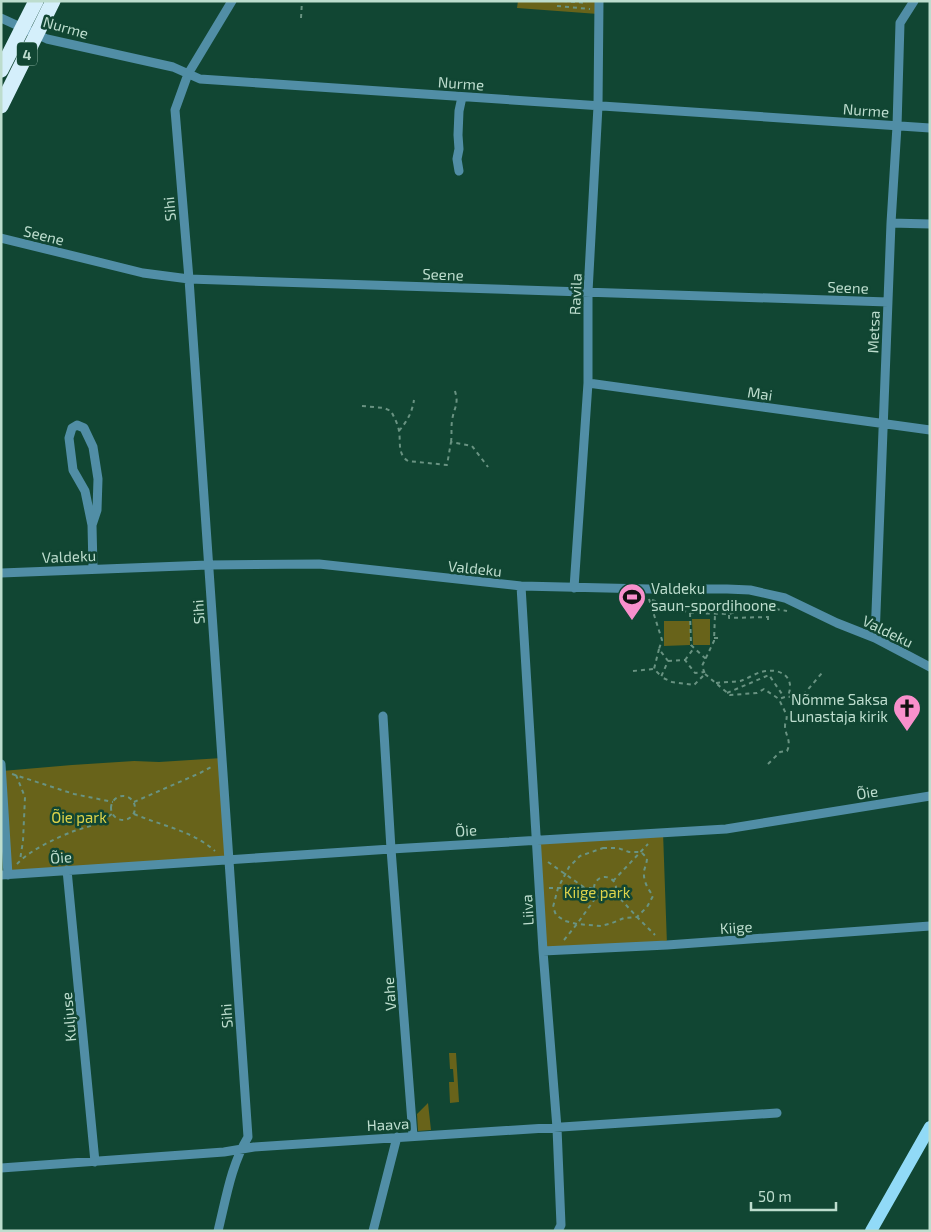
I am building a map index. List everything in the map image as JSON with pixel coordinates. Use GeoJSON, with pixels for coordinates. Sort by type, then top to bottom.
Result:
{"type":"FeatureCollection","features":[{"type":"Feature","properties":{"kind":"highway","name":"4"},"geometry":{"type":"LineString","coordinates":[[1,70],[36,1]]}},
{"type":"Feature","properties":{"kind":"highway","name":"4"},"geometry":{"type":"LineString","coordinates":[[1,106],[54,1]]}},
{"type":"Feature","properties":{"kind":"main road"},"geometry":{"type":"LineString","coordinates":[[871,1231],[930,1127]]}},
{"type":"Feature","properties":{"kind":"street","name":"Sihi"},"geometry":{"type":"LineString","coordinates":[[218,1231],[235,1162],[248,1137],[226,860],[222,761],[189,279],[174,110],[188,74],[232,1]]}},
{"type":"Feature","properties":{"kind":"street","name":"Ravila"},"geometry":{"type":"LineString","coordinates":[[574,588],[588,383],[588,292],[598,106],[599,1]]}},
{"type":"Feature","properties":{"kind":"street","name":"Metsa"},"geometry":{"type":"LineString","coordinates":[[875,638],[890,223],[897,126],[900,23],[914,1]]}},
{"type":"Feature","properties":{"kind":"street","name":"Nurme"},"geometry":{"type":"LineString","coordinates":[[1,18],[47,39],[173,67],[200,79],[930,128]]}},
{"type":"Feature","properties":{"kind":"street"},"geometry":{"type":"LineString","coordinates":[[458,171],[459,110],[462,97]]}},
{"type":"Feature","properties":{"kind":"street"},"geometry":{"type":"LineString","coordinates":[[890,223],[930,224]]}},
{"type":"Feature","properties":{"kind":"street","name":"Seene"},"geometry":{"type":"LineString","coordinates":[[1,238],[143,273],[189,279],[888,302]]}},
{"type":"Feature","properties":{"kind":"street","name":"Mai"},"geometry":{"type":"LineString","coordinates":[[588,383],[930,430]]}},
{"type":"Feature","properties":{"kind":"street"},"geometry":{"type":"LineString","coordinates":[[92,525],[97,510],[98,479],[93,447],[84,428],[77,425],[72,428],[69,438],[73,470],[85,491],[92,525],[94,569]]}},
{"type":"Feature","properties":{"kind":"street","name":"Valdeku"},"geometry":{"type":"LineString","coordinates":[[1,573],[208,565],[319,564],[521,586],[727,589],[764,592],[785,598],[875,638],[930,667]]}},
{"type":"Feature","properties":{"kind":"street","name":"Liiva"},"geometry":{"type":"LineString","coordinates":[[521,586],[543,951],[557,1128],[561,1225],[558,1231]]}},
{"type":"Feature","properties":{"kind":"street","name":"Vahe"},"geometry":{"type":"LineString","coordinates":[[383,716],[414,1136]]}},
{"type":"Feature","properties":{"kind":"street"},"geometry":{"type":"LineString","coordinates":[[1,764],[4,875]]}},
{"type":"Feature","properties":{"kind":"street","name":"Õie"},"geometry":{"type":"LineString","coordinates":[[4,875],[726,829],[930,796]]}},
{"type":"Feature","properties":{"kind":"street","name":"Kuljuse"},"geometry":{"type":"LineString","coordinates":[[68,870],[95,1162]]}},
{"type":"Feature","properties":{"kind":"street","name":"Kiige"},"geometry":{"type":"LineString","coordinates":[[543,951],[667,945],[930,926]]}},
{"type":"Feature","properties":{"kind":"street","name":"Haava"},"geometry":{"type":"LineString","coordinates":[[1,1168],[224,1152],[241,1148],[776,1113]]}},
{"type":"Feature","properties":{"kind":"street"},"geometry":{"type":"LineString","coordinates":[[373,1231],[397,1137]]}},
{"type":"Feature","properties":{"kind":"path"},"geometry":{"type":"LineString","coordinates":[[301,18],[302,1]]}},
{"type":"Feature","properties":{"kind":"path"},"geometry":{"type":"LineString","coordinates":[[563,1],[587,4]]}},
{"type":"Feature","properties":{"kind":"path"},"geometry":{"type":"LineString","coordinates":[[557,6],[590,9]]}},
{"type":"Feature","properties":{"kind":"path"},"geometry":{"type":"LineString","coordinates":[[362,406],[373,406],[389,410],[394,416],[399,431],[399,447],[405,459],[408,461],[447,465],[453,413],[458,402],[454,388]]}},
{"type":"Feature","properties":{"kind":"path"},"geometry":{"type":"LineString","coordinates":[[399,431],[413,411],[414,400]]}},
{"type":"Feature","properties":{"kind":"path"},"geometry":{"type":"LineString","coordinates":[[451,442],[472,446],[488,467]]}},
{"type":"Feature","properties":{"kind":"path"},"geometry":{"type":"LineString","coordinates":[[654,669],[662,640],[648,598],[690,613],[729,614],[753,606],[760,606],[764,592]]}},
{"type":"Feature","properties":{"kind":"path"},"geometry":{"type":"LineString","coordinates":[[729,614],[729,618],[768,619],[768,608]]}},
{"type":"Feature","properties":{"kind":"path"},"geometry":{"type":"LineString","coordinates":[[690,613],[691,645],[706,659]]}},
{"type":"Feature","properties":{"kind":"path"},"geometry":{"type":"LineString","coordinates":[[715,614],[714,641],[702,666],[704,673],[730,695],[757,693],[764,689],[779,699],[786,712],[785,726],[789,748],[780,752],[768,764]]}},
{"type":"Feature","properties":{"kind":"path"},"geometry":{"type":"LineString","coordinates":[[714,638],[721,638]]}},
{"type":"Feature","properties":{"kind":"path"},"geometry":{"type":"LineString","coordinates":[[668,661],[685,660],[694,648]]}},
{"type":"Feature","properties":{"kind":"path"},"geometry":{"type":"LineString","coordinates":[[659,649],[668,661]]}},
{"type":"Feature","properties":{"kind":"path"},"geometry":{"type":"LineString","coordinates":[[685,660],[695,673],[704,673]]}},
{"type":"Feature","properties":{"kind":"path"},"geometry":{"type":"LineString","coordinates":[[661,677],[668,661]]}},
{"type":"Feature","properties":{"kind":"path"},"geometry":{"type":"LineString","coordinates":[[633,671],[654,669]]}},
{"type":"Feature","properties":{"kind":"path"},"geometry":{"type":"LineString","coordinates":[[654,669],[661,677],[672,682],[694,685],[704,673]]}},
{"type":"Feature","properties":{"kind":"path"},"geometry":{"type":"LineString","coordinates":[[715,683],[741,681],[761,672],[777,672],[788,677],[791,689],[788,696]]}},
{"type":"Feature","properties":{"kind":"path"},"geometry":{"type":"LineString","coordinates":[[728,693],[769,672]]}},
{"type":"Feature","properties":{"kind":"path"},"geometry":{"type":"LineString","coordinates":[[769,672],[784,697]]}},
{"type":"Feature","properties":{"kind":"path"},"geometry":{"type":"LineString","coordinates":[[798,701],[822,673]]}},
{"type":"Feature","properties":{"kind":"path"},"geometry":{"type":"LineString","coordinates":[[779,699],[788,696],[804,704]]}},
{"type":"Feature","properties":{"kind":"path"},"geometry":{"type":"LineString","coordinates":[[134,802],[200,773],[222,761]]}},
{"type":"Feature","properties":{"kind":"path"},"geometry":{"type":"LineString","coordinates":[[2,771],[74,794],[113,802]]}},
{"type":"Feature","properties":{"kind":"path"},"geometry":{"type":"LineString","coordinates":[[16,775],[25,796],[20,860]]}},
{"type":"Feature","properties":{"kind":"path"},"geometry":{"type":"LineString","coordinates":[[120,796],[127,796],[134,802],[134,814],[123,820],[116,818],[111,810],[113,802],[120,796]]}},
{"type":"Feature","properties":{"kind":"path"},"geometry":{"type":"LineString","coordinates":[[4,875],[20,860],[34,851],[74,831],[101,822],[113,813]]}},
{"type":"Feature","properties":{"kind":"path"},"geometry":{"type":"LineString","coordinates":[[134,814],[150,821],[176,828],[195,837],[226,860]]}},
{"type":"Feature","properties":{"kind":"path"},"geometry":{"type":"LineString","coordinates":[[613,881],[641,852],[656,833]]}},
{"type":"Feature","properties":{"kind":"path"},"geometry":{"type":"LineString","coordinates":[[603,848],[618,848],[629,852],[641,852],[647,858],[644,870],[645,881],[653,896],[637,917],[624,918],[601,926],[577,924],[565,921],[556,915],[553,907],[558,888],[569,868],[580,856],[603,848]]}},
{"type":"Feature","properties":{"kind":"path"},"geometry":{"type":"LineString","coordinates":[[538,855],[585,888]]}},
{"type":"Feature","properties":{"kind":"path"},"geometry":{"type":"LineString","coordinates":[[603,877],[610,878],[613,881],[616,887],[615,893],[610,898],[600,898],[597,896],[594,888],[597,881],[603,877]]}},
{"type":"Feature","properties":{"kind":"path"},"geometry":{"type":"LineString","coordinates":[[540,888],[594,888]]}},
{"type":"Feature","properties":{"kind":"path"},"geometry":{"type":"LineString","coordinates":[[615,893],[667,945]]}},
{"type":"Feature","properties":{"kind":"path"},"geometry":{"type":"LineString","coordinates":[[555,950],[597,896]]}},
{"type":"Feature","properties":{"kind":"green space"},"geometry":{"type":"Polygon","coordinates":[[[518,1],[599,1],[598,14],[517,8],[518,1]]]}},
{"type":"Feature","properties":{"kind":"green space"},"geometry":{"type":"Polygon","coordinates":[[[692,619],[710,619],[710,645],[693,645],[692,619]]]}},
{"type":"Feature","properties":{"kind":"green space"},"geometry":{"type":"Polygon","coordinates":[[[664,621],[690,621],[690,645],[664,646],[664,621]]]}},
{"type":"Feature","properties":{"kind":"green space","name":"Õie park"},"geometry":{"type":"Polygon","coordinates":[[[222,758],[229,860],[8,875],[2,771],[134,761],[159,762],[222,758]]]}},
{"type":"Feature","properties":{"kind":"green space","name":"Kiige park"},"geometry":{"type":"Polygon","coordinates":[[[663,832],[667,945],[543,951],[537,840],[663,832]]]}},
{"type":"Feature","properties":{"kind":"green space"},"geometry":{"type":"Polygon","coordinates":[[[449,1053],[456,1053],[459,1102],[450,1103],[449,1082],[454,1082],[453,1069],[450,1069],[449,1053]]]}},
{"type":"Feature","properties":{"kind":"green space"},"geometry":{"type":"Polygon","coordinates":[[[428,1103],[431,1130],[418,1131],[417,1114],[428,1103]]]}},
{"type":"Feature","properties":{"kind":"place","name":"Valdeku saun-spordihoone"},"geometry":{"type":"Point","coordinates":[632,621]}},
{"type":"Feature","properties":{"kind":"place","name":"Nõmme Saksa Lunastaja kirik"},"geometry":{"type":"Point","coordinates":[907,732]}}]}
